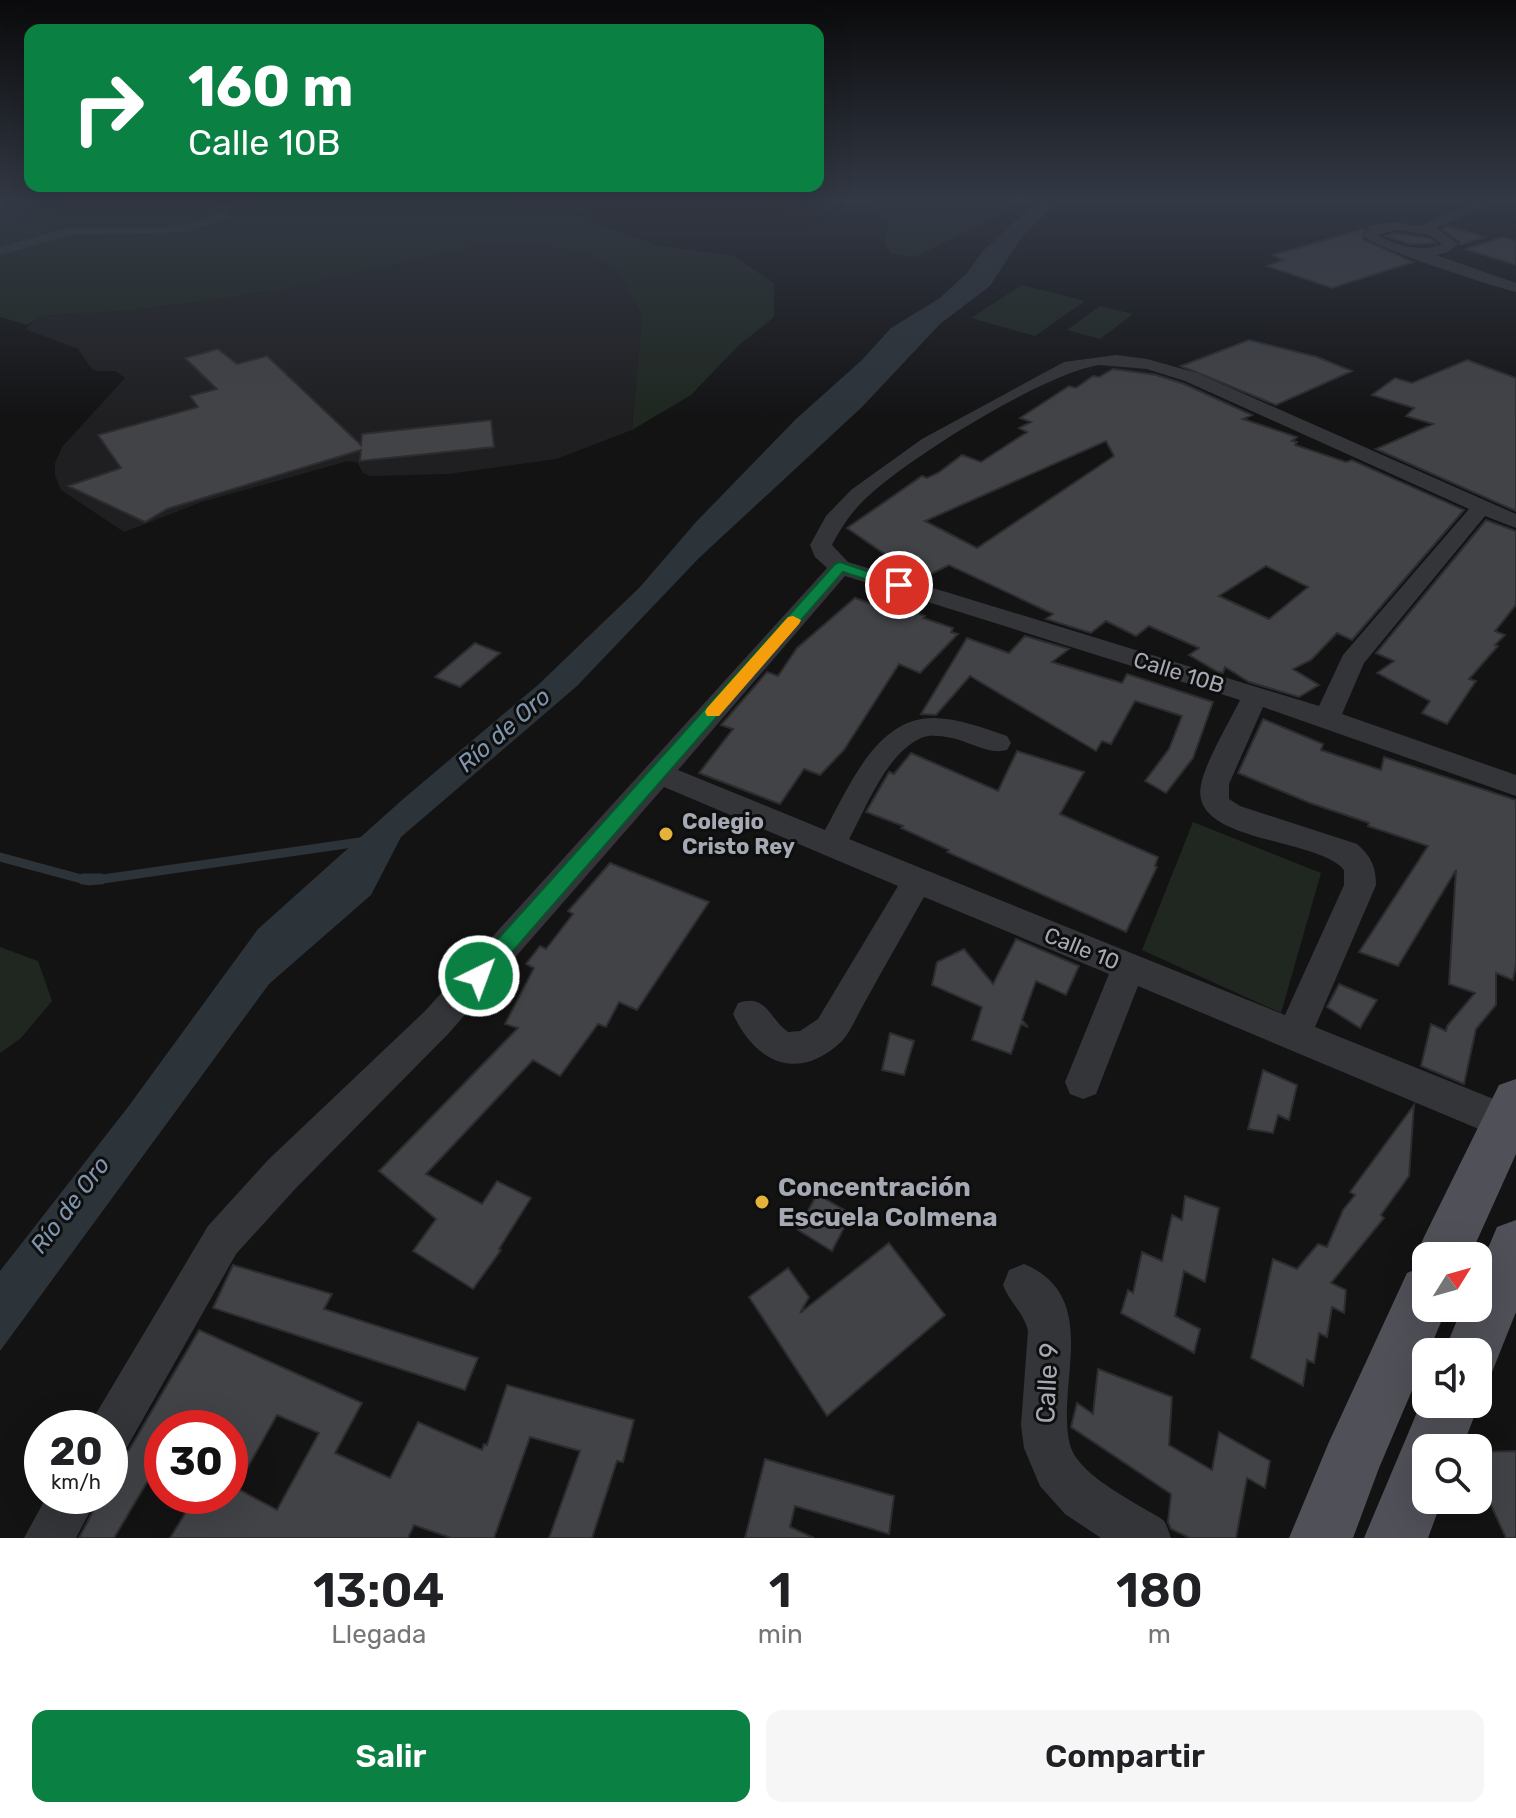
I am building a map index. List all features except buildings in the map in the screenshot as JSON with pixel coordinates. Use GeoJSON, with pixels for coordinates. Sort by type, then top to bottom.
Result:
{"type":"FeatureCollection","features":[{"type":"Feature","properties":{"kind":"main road"},"geometry":{"type":"LineString","coordinates":[[1450,1242],[1511,1112]]}},
{"type":"Feature","properties":{"kind":"main road"},"geometry":{"type":"LineString","coordinates":[[1478,1338],[1516,1246]]}},
{"type":"Feature","properties":{"kind":"main road"},"geometry":{"type":"LineString","coordinates":[[1321,1538],[1413,1322]]}},
{"type":"Feature","properties":{"kind":"main road"},"geometry":{"type":"LineString","coordinates":[[1405,1533],[1412,1510]]}},
{"type":"Feature","properties":{"kind":"street"},"geometry":{"type":"LineString","coordinates":[[1472,273],[1516,288]]}},
{"type":"Feature","properties":{"kind":"street"},"geometry":{"type":"LineString","coordinates":[[1493,273],[1516,281]]}},
{"type":"Feature","properties":{"kind":"street"},"geometry":{"type":"LineString","coordinates":[[123,1410],[222,1240],[282,1174],[437,1022],[840,567],[823,552],[821,545],[827,526],[883,475],[927,443],[1070,366],[1143,362],[1191,377],[1516,522]]}},
{"type":"Feature","properties":{"kind":"street"},"geometry":{"type":"LineString","coordinates":[[1327,718],[1352,661],[1481,507]]}},
{"type":"Feature","properties":{"kind":"street","name":"Calle 10B"},"geometry":{"type":"LineString","coordinates":[[840,567],[1327,718],[1516,786]]}},
{"type":"Feature","properties":{"kind":"street"},"geometry":{"type":"LineString","coordinates":[[1255,695],[1215,784],[1215,803],[1235,819],[1340,850],[1356,860],[1361,873],[1360,885],[1294,1035]]}},
{"type":"Feature","properties":{"kind":"street"},"geometry":{"type":"LineString","coordinates":[[831,845],[888,749],[906,733],[923,727],[953,728],[997,743]]}},
{"type":"Feature","properties":{"kind":"street","name":"Calle 10"},"geometry":{"type":"LineString","coordinates":[[659,774],[1294,1035],[1511,1112]]}},
{"type":"Feature","properties":{"kind":"street"},"geometry":{"type":"LineString","coordinates":[[750,1014],[766,1036],[782,1048],[806,1047],[830,1030],[918,880]]}},
{"type":"Feature","properties":{"kind":"street"},"geometry":{"type":"LineString","coordinates":[[1083,1082],[1129,967]]}},
{"type":"Feature","properties":{"kind":"street","name":"Calle 9"},"geometry":{"type":"LineString","coordinates":[[1024,1285],[1043,1305],[1052,1336],[1042,1427],[1050,1459],[1073,1489],[1146,1538]]}},
{"type":"Feature","properties":{"kind":"street"},"geometry":{"type":"LineString","coordinates":[[49,1538],[63,1514]]}},
{"type":"Feature","properties":{"kind":"shaded area"},"geometry":{"type":"Polygon","coordinates":[[[0,273],[358,273],[277,291],[137,310],[41,316],[27,325],[0,317],[0,273]]]}},
{"type":"Feature","properties":{"kind":"shaded area"},"geometry":{"type":"Polygon","coordinates":[[[358,273],[619,273],[642,316],[632,430],[556,459],[448,474],[370,476],[363,473],[357,462],[348,461],[202,502],[124,532],[61,490],[55,475],[55,463],[62,447],[125,378],[115,371],[97,371],[91,368],[78,349],[25,329],[40,316],[138,310],[277,291],[358,273]]]}},
{"type":"Feature","properties":{"kind":"shaded area"},"geometry":{"type":"Polygon","coordinates":[[[619,273],[758,273],[774,283],[774,317],[737,347],[691,395],[632,430],[642,316],[619,273]]]}},
{"type":"Feature","properties":{"kind":"shaded area"},"geometry":{"type":"Polygon","coordinates":[[[1022,285],[1085,301],[1035,336],[971,318],[1022,285]]]}},
{"type":"Feature","properties":{"kind":"shaded area"},"geometry":{"type":"Polygon","coordinates":[[[1100,306],[1133,314],[1100,339],[1067,330],[1100,306]]]}},
{"type":"Feature","properties":{"kind":"shaded area"},"geometry":{"type":"Polygon","coordinates":[[[1193,822],[1321,873],[1281,1013],[1142,950],[1193,822]]]}},
{"type":"Feature","properties":{"kind":"shaded area"},"geometry":{"type":"Polygon","coordinates":[[[0,947],[38,961],[52,1001],[21,1038],[0,1053],[0,947]]]}},
{"type":"Feature","properties":{"kind":"water","name":"Río de Oro"},"geometry":{"type":"Polygon","coordinates":[[[967,273],[999,273],[990,286],[940,324],[862,407],[699,558],[577,686],[401,837],[371,895],[269,984],[0,1351],[0,1271],[128,1107],[258,929],[402,800],[539,684],[640,587],[696,522],[796,419],[862,360],[891,328],[940,298],[967,273]]]}},
{"type":"Feature","properties":{"kind":"waterway"},"geometry":{"type":"LineString","coordinates":[[0,857],[89,881],[367,841]]}},
{"type":"Feature","properties":{"kind":"waterway"},"geometry":{"type":"LineString","coordinates":[[83,879],[101,879]]}},
{"type":"Feature","properties":{"kind":"slow traffic"},"geometry":{"type":"LineString","coordinates":[[713,712],[793,620]]}},
{"type":"Feature","properties":{"kind":"place","name":"Colegio Cristo Rey"},"geometry":{"type":"Point","coordinates":[666,834]}},
{"type":"Feature","properties":{"kind":"place","name":"Concentración Escuela Colmena"},"geometry":{"type":"Point","coordinates":[762,1202]}},
{"type":"Feature","properties":{"kind":"route"},"geometry":{"type":"LineString","coordinates":[[479,976],[840,567],[899,585]]}}]}
